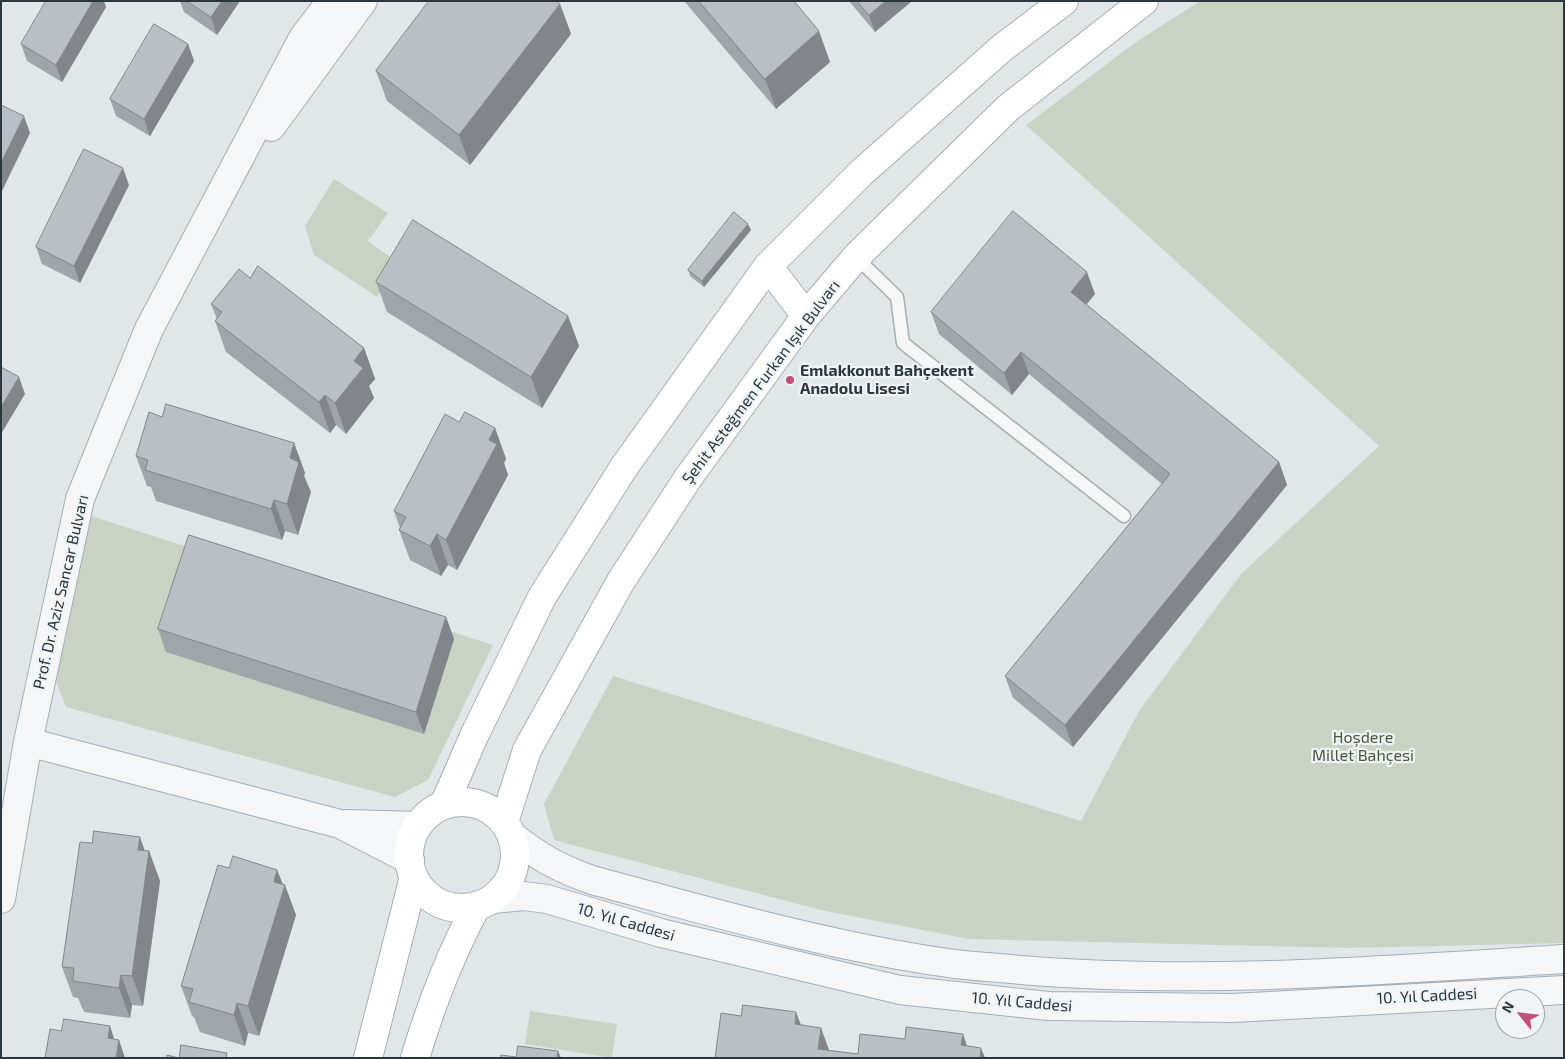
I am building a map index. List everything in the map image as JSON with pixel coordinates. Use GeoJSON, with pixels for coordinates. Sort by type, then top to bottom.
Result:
{"type":"FeatureCollection","features":[{"type":"Feature","properties":{"kind":"main road"},"geometry":{"type":"LineString","coordinates":[[444,805],[474,736],[542,597],[624,467],[768,266],[868,166],[1002,48],[1064,1]]}},
{"type":"Feature","properties":{"kind":"main road","name":"Şehit Asteğmen Furkan Işık Bulvarı"},"geometry":{"type":"LineString","coordinates":[[508,829],[527,750],[621,581],[688,478],[806,316],[856,257],[1008,108],[1144,1]]}},
{"type":"Feature","properties":{"kind":"main road"},"geometry":{"type":"LineString","coordinates":[[768,266],[806,316]]}},
{"type":"Feature","properties":{"kind":"main road"},"geometry":{"type":"LineString","coordinates":[[368,1058],[412,868],[411,841],[418,826],[429,814],[444,805],[460,802],[476,804],[492,810],[508,829],[516,852],[514,869],[506,886],[484,903],[444,972],[415,1058]]}},
{"type":"Feature","properties":{"kind":"main road"},"geometry":{"type":"LineString","coordinates":[[412,868],[424,893],[440,904],[458,908],[484,903]]}},
{"type":"Feature","properties":{"kind":"street","name":"Prof. Dr. Aziz Sancar Bulvarı"},"geometry":{"type":"LineString","coordinates":[[1,899],[28,742],[80,499],[149,329],[303,38],[331,1]]}},
{"type":"Feature","properties":{"kind":"street","name":"Prof. Dr. Aziz Sancar Bulvarı"},"geometry":{"type":"LineString","coordinates":[[223,192],[363,1]]}},
{"type":"Feature","properties":{"kind":"street"},"geometry":{"type":"LineString","coordinates":[[28,742],[340,824],[418,826]]}},
{"type":"Feature","properties":{"kind":"street"},"geometry":{"type":"LineString","coordinates":[[340,824],[412,868]]}},
{"type":"Feature","properties":{"kind":"street","name":"10. Yıl Caddesi"},"geometry":{"type":"LineString","coordinates":[[508,829],[542,859],[562,870],[592,880],[861,948],[949,963],[1078,974],[1188,976],[1368,971],[1564,959]]}},
{"type":"Feature","properties":{"kind":"street","name":"10. Yıl Caddesi"},"geometry":{"type":"LineString","coordinates":[[484,903],[524,896],[547,899],[660,933],[900,990],[1048,1006],[1233,1008],[1564,990]]}},
{"type":"Feature","properties":{"kind":"lane"},"geometry":{"type":"LineString","coordinates":[[856,257],[897,297],[903,343],[1124,516]]}},
{"type":"Feature","properties":{"kind":"green space","name":"Hoşdere Millet Bahçesi"},"geometry":{"type":"Polygon","coordinates":[[[1200,1],[1564,1],[1564,943],[1349,948],[968,939],[821,910],[554,840],[544,804],[613,676],[1081,821],[1139,711],[1242,573],[1379,446],[1026,125],[1136,42],[1200,1]]]}},
{"type":"Feature","properties":{"kind":"green space"},"geometry":{"type":"Polygon","coordinates":[[[334,179],[388,213],[368,241],[398,263],[377,297],[314,255],[305,226],[334,179]]]}},
{"type":"Feature","properties":{"kind":"green space"},"geometry":{"type":"Polygon","coordinates":[[[88,515],[493,645],[428,780],[395,797],[66,707],[54,676],[88,515]]]}},
{"type":"Feature","properties":{"kind":"green space"},"geometry":{"type":"Polygon","coordinates":[[[530,1011],[617,1024],[612,1058],[525,1044],[530,1011]]]}},
{"type":"Feature","properties":{"kind":"building"},"geometry":{"type":"Polygon","coordinates":[[[46,1],[93,1],[56,65],[21,44],[46,1]]]}},
{"type":"Feature","properties":{"kind":"building"},"geometry":{"type":"Polygon","coordinates":[[[187,1],[222,1],[211,17],[187,1]]]}},
{"type":"Feature","properties":{"kind":"building"},"geometry":{"type":"Polygon","coordinates":[[[429,1],[556,1],[560,4],[459,135],[376,71],[429,1]]]}},
{"type":"Feature","properties":{"kind":"building"},"geometry":{"type":"Polygon","coordinates":[[[699,1],[794,1],[819,31],[765,79],[699,1]]]}},
{"type":"Feature","properties":{"kind":"building"},"geometry":{"type":"Polygon","coordinates":[[[857,1],[886,1],[869,15],[857,1]]]}},
{"type":"Feature","properties":{"kind":"building"},"geometry":{"type":"Polygon","coordinates":[[[154,24],[188,44],[144,119],[110,99],[154,24]]]}},
{"type":"Feature","properties":{"kind":"building"},"geometry":{"type":"Polygon","coordinates":[[[1,105],[24,116],[1,163],[1,105]]]}},
{"type":"Feature","properties":{"kind":"building"},"geometry":{"type":"Polygon","coordinates":[[[84,149],[123,168],[74,266],[36,247],[84,149]]]}},
{"type":"Feature","properties":{"kind":"building"},"geometry":{"type":"Polygon","coordinates":[[[1013,211],[1087,272],[1071,292],[1279,462],[1065,725],[1005,676],[1170,474],[1021,352],[1004,373],[931,312],[1013,211]]]}},
{"type":"Feature","properties":{"kind":"building"},"geometry":{"type":"Polygon","coordinates":[[[734,212],[748,224],[702,281],[688,270],[734,212]]]}},
{"type":"Feature","properties":{"kind":"building"},"geometry":{"type":"Polygon","coordinates":[[[413,220],[568,316],[531,377],[376,282],[413,220]]]}},
{"type":"Feature","properties":{"kind":"building"},"geometry":{"type":"Polygon","coordinates":[[[258,266],[364,348],[354,361],[363,368],[335,403],[325,395],[319,402],[215,321],[222,312],[211,304],[239,269],[250,278],[258,266]]]}},
{"type":"Feature","properties":{"kind":"building"},"geometry":{"type":"Polygon","coordinates":[[[1,367],[19,377],[1,407],[1,367]]]}},
{"type":"Feature","properties":{"kind":"building"},"geometry":{"type":"Polygon","coordinates":[[[166,404],[294,443],[290,458],[299,462],[287,504],[274,500],[271,509],[145,470],[148,460],[136,456],[149,412],[162,417],[166,404]]]}},
{"type":"Feature","properties":{"kind":"building"},"geometry":{"type":"Polygon","coordinates":[[[465,412],[495,428],[489,440],[497,444],[446,540],[437,534],[430,546],[399,530],[406,517],[394,511],[445,414],[459,422],[465,412]]]}},
{"type":"Feature","properties":{"kind":"building"},"geometry":{"type":"Polygon","coordinates":[[[189,535],[446,617],[416,712],[158,629],[189,535]]]}},
{"type":"Feature","properties":{"kind":"building"},"geometry":{"type":"Polygon","coordinates":[[[94,831],[140,837],[138,850],[149,851],[132,976],[121,975],[119,988],[73,981],[74,968],[62,967],[80,842],[92,843],[94,831]]]}},
{"type":"Feature","properties":{"kind":"building"},"geometry":{"type":"Polygon","coordinates":[[[233,856],[277,870],[274,882],[285,885],[248,1006],[237,1003],[234,1015],[189,1002],[193,989],[181,986],[218,865],[229,868],[233,856]]]}},
{"type":"Feature","properties":{"kind":"building"},"geometry":{"type":"Polygon","coordinates":[[[743,1005],[796,1012],[795,1024],[821,1028],[818,1049],[858,1054],[860,1034],[905,1039],[906,1027],[963,1034],[961,1045],[981,1048],[980,1058],[715,1058],[721,1013],[741,1016],[743,1005]]]}},
{"type":"Feature","properties":{"kind":"building"},"geometry":{"type":"Polygon","coordinates":[[[64,1019],[110,1026],[108,1038],[119,1040],[116,1058],[45,1058],[50,1029],[61,1031],[64,1019]]]}},
{"type":"Feature","properties":{"kind":"building"},"geometry":{"type":"Polygon","coordinates":[[[181,1045],[227,1053],[226,1058],[179,1058],[181,1045]]]}},
{"type":"Feature","properties":{"kind":"building"},"geometry":{"type":"Polygon","coordinates":[[[518,1046],[558,1051],[557,1058],[500,1058],[501,1055],[516,1057],[518,1046]]]}},
{"type":"Feature","properties":{"kind":"building"},"geometry":{"type":"Polygon","coordinates":[[[167,1055],[179,1058],[167,1058],[167,1055]]]}},
{"type":"Feature","properties":{"kind":"place","name":"Emlakkonut Bahçekent Anadolu Lisesi"},"geometry":{"type":"Point","coordinates":[790,380]}}]}
